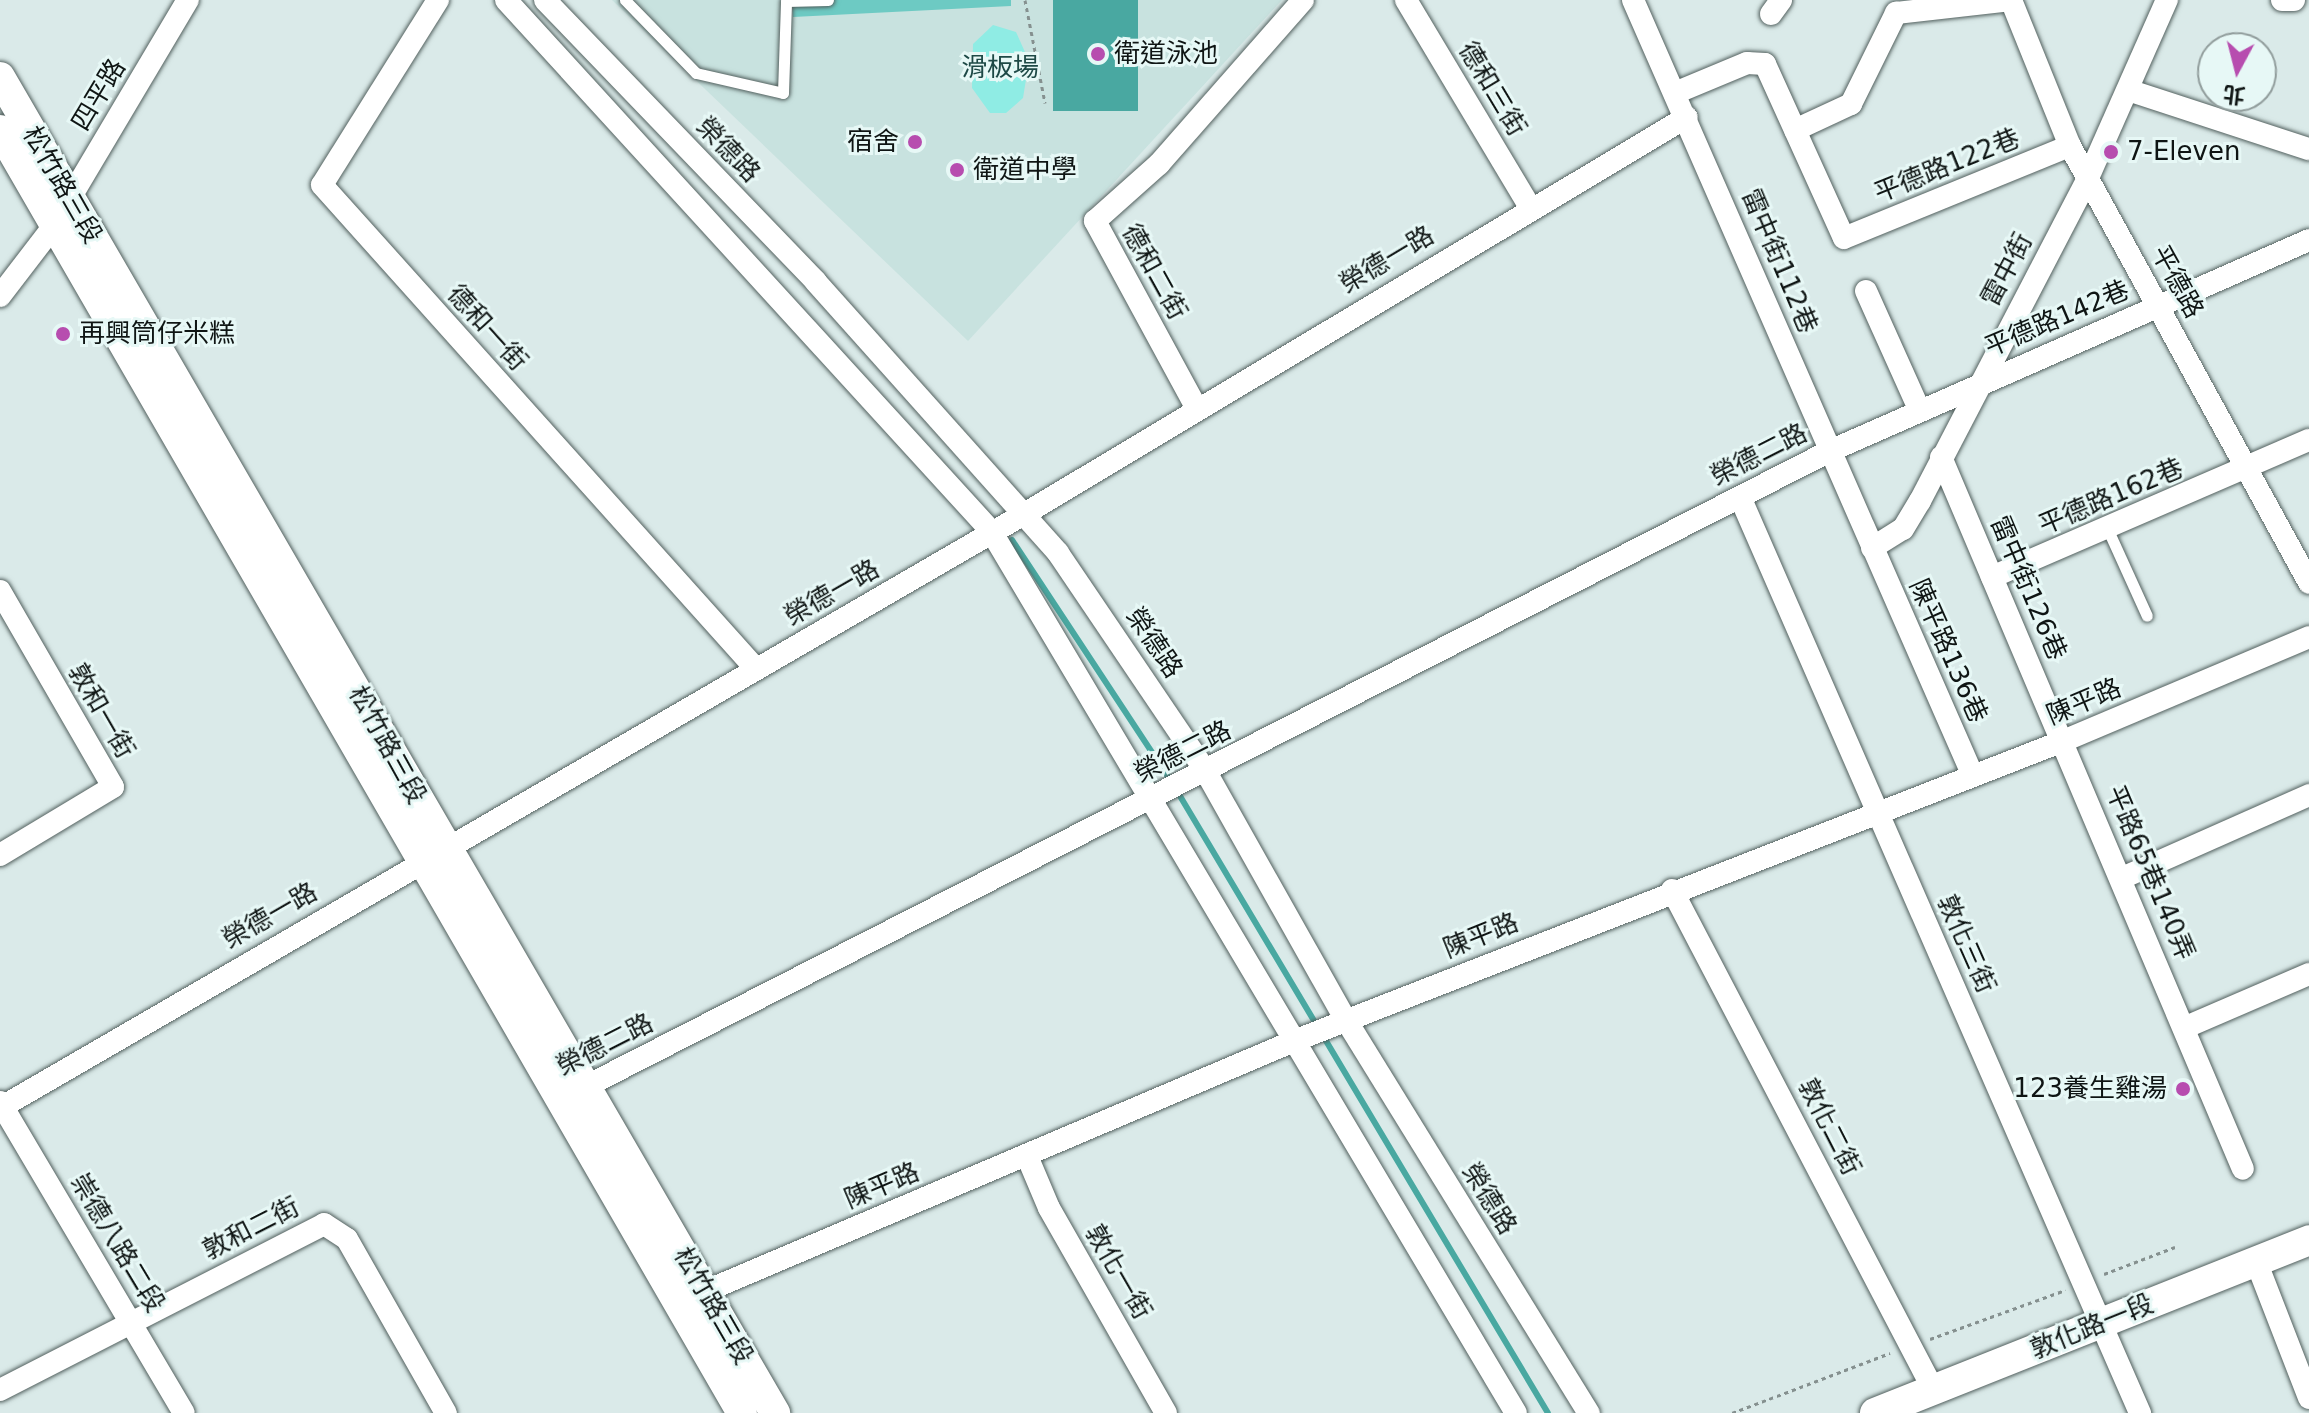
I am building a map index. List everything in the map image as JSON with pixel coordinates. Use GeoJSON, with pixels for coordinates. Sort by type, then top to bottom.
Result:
{"type":"FeatureCollection","features":[{"type":"Feature","properties":{"kind":"street","name":"四平路"},"geometry":{"type":"LineString","coordinates":[[0,296],[71,199],[188,0]]}},
{"type":"Feature","properties":{"kind":"street","name":"德和一街"},"geometry":{"type":"LineString","coordinates":[[438,0],[322,185],[756,669]]}},
{"type":"Feature","properties":{"kind":"street"},"geometry":{"type":"LineString","coordinates":[[506,0],[991,531],[1153,798],[1516,1413]]}},
{"type":"Feature","properties":{"kind":"street","name":"榮德路"},"geometry":{"type":"LineString","coordinates":[[545,0],[816,282],[1066,565],[1206,772],[1346,1020],[1589,1413]]}},
{"type":"Feature","properties":{"kind":"street","name":"德和二街"},"geometry":{"type":"LineString","coordinates":[[1196,407],[1095,221],[1159,164],[1303,0]]}},
{"type":"Feature","properties":{"kind":"street","name":"德和三街"},"geometry":{"type":"LineString","coordinates":[[1406,0],[1530,207]]}},
{"type":"Feature","properties":{"kind":"street","name":"雷中街112巷"},"geometry":{"type":"LineString","coordinates":[[1633,0],[1687,117],[1872,548]]}},
{"type":"Feature","properties":{"kind":"street"},"geometry":{"type":"LineString","coordinates":[[1675,93],[1747,63],[1765,64],[1795,130],[1851,104],[1896,13],[2011,0]]}},
{"type":"Feature","properties":{"kind":"street","name":"平德路"},"geometry":{"type":"LineString","coordinates":[[2011,0],[2070,146],[2157,306],[2251,466],[2309,583]]}},
{"type":"Feature","properties":{"kind":"street","name":"雷中街"},"geometry":{"type":"LineString","coordinates":[[1872,548],[1903,529],[2088,178],[2167,0]]}},
{"type":"Feature","properties":{"kind":"street"},"geometry":{"type":"LineString","coordinates":[[2282,0],[2294,0]]}},
{"type":"Feature","properties":{"kind":"street","name":"松竹路三段"},"geometry":{"type":"LineString","coordinates":[[0,77],[71,199],[433,853],[572,1093],[692,1297],[775,1413]]}},
{"type":"Feature","properties":{"kind":"street"},"geometry":{"type":"LineString","coordinates":[[2128,90],[2309,149]]}},
{"type":"Feature","properties":{"kind":"street","name":"榮德一路"},"geometry":{"type":"LineString","coordinates":[[1,1106],[433,853],[1021,516],[1196,407],[1687,117]]}},
{"type":"Feature","properties":{"kind":"street","name":"松竹路三段"},"geometry":{"type":"LineString","coordinates":[[0,130],[53,227],[433,853]]}},
{"type":"Feature","properties":{"kind":"street","name":"平德路122巷"},"geometry":{"type":"LineString","coordinates":[[1795,130],[1844,238],[2070,146]]}},
{"type":"Feature","properties":{"kind":"street","name":"平德路142巷"},"geometry":{"type":"LineString","coordinates":[[1978,384],[2309,240]]}},
{"type":"Feature","properties":{"kind":"street"},"geometry":{"type":"LineString","coordinates":[[1866,291],[1919,409]]}},
{"type":"Feature","properties":{"kind":"street"},"geometry":{"type":"LineString","coordinates":[[1830,451],[1978,384]]}},
{"type":"Feature","properties":{"kind":"street","name":"平德路162巷"},"geometry":{"type":"LineString","coordinates":[[1992,577],[2108,530],[2309,440]]}},
{"type":"Feature","properties":{"kind":"street","name":"榮德二路"},"geometry":{"type":"LineString","coordinates":[[572,1093],[1830,451]]}},
{"type":"Feature","properties":{"kind":"street","name":"雷中街126巷"},"geometry":{"type":"LineString","coordinates":[[1941,457],[2063,741]]}},
{"type":"Feature","properties":{"kind":"street","name":"敦化三街"},"geometry":{"type":"LineString","coordinates":[[1740,497],[2106,1329],[2140,1413]]}},
{"type":"Feature","properties":{"kind":"street","name":"陳平路136巷"},"geometry":{"type":"LineString","coordinates":[[1872,548],[1973,776]]}},
{"type":"Feature","properties":{"kind":"street","name":"敦和一街"},"geometry":{"type":"LineString","coordinates":[[0,591],[113,787],[0,855]]}},
{"type":"Feature","properties":{"kind":"street","name":"陳平路"},"geometry":{"type":"LineString","coordinates":[[692,1297],[1294,1041],[1672,890],[2063,741],[2309,637]]}},
{"type":"Feature","properties":{"kind":"street","name":"平路65巷140弄"},"geometry":{"type":"LineString","coordinates":[[2063,741],[2186,1027],[2243,1169]]}},
{"type":"Feature","properties":{"kind":"street"},"geometry":{"type":"LineString","coordinates":[[2122,878],[2309,795]]}},
{"type":"Feature","properties":{"kind":"street","name":"敦化二街"},"geometry":{"type":"LineString","coordinates":[[1672,890],[1925,1402]]}},
{"type":"Feature","properties":{"kind":"street"},"geometry":{"type":"LineString","coordinates":[[2186,1027],[2309,974]]}},
{"type":"Feature","properties":{"kind":"street","name":"崇德八路二段"},"geometry":{"type":"LineString","coordinates":[[1,1106],[184,1413]]}},
{"type":"Feature","properties":{"kind":"street","name":"敦化一街"},"geometry":{"type":"LineString","coordinates":[[1027,1156],[1049,1208],[1166,1413]]}},
{"type":"Feature","properties":{"kind":"street","name":"敦和二街"},"geometry":{"type":"LineString","coordinates":[[0,1390],[310,1229],[336,1228],[446,1413]]}},
{"type":"Feature","properties":{"kind":"street","name":"敦化路一段"},"geometry":{"type":"LineString","coordinates":[[1875,1413],[1925,1402],[2106,1329],[2309,1240]]}},
{"type":"Feature","properties":{"kind":"street","name":"敦化路一段"},"geometry":{"type":"LineString","coordinates":[[2106,1329],[2309,1255]]}},
{"type":"Feature","properties":{"kind":"street"},"geometry":{"type":"LineString","coordinates":[[2261,1274],[2308,1390]]}},
{"type":"Feature","properties":{"kind":"street","name":"松竹路三段"},"geometry":{"type":"LineString","coordinates":[[692,1297],[742,1413]]}},
{"type":"Feature","properties":{"kind":"lane"},"geometry":{"type":"LineString","coordinates":[[625,0],[696,73],[783,93],[786,1],[828,0]]}},
{"type":"Feature","properties":{"kind":"lane"},"geometry":{"type":"LineString","coordinates":[[2108,530],[2147,616]]}},
{"type":"Feature","properties":{"kind":"path"},"geometry":{"type":"LineString","coordinates":[[1025,0],[1045,103]]}},
{"type":"Feature","properties":{"kind":"path"},"geometry":{"type":"LineString","coordinates":[[2104,1274],[2175,1247]]}},
{"type":"Feature","properties":{"kind":"path"},"geometry":{"type":"LineString","coordinates":[[1927,1340],[2069,1289]]}},
{"type":"Feature","properties":{"kind":"path"},"geometry":{"type":"LineString","coordinates":[[1732,1413],[1894,1352]]}},
{"type":"Feature","properties":{"kind":"shaded area","name":"衛道中學"},"geometry":{"type":"Polygon","coordinates":[[[612,0],[1282,0],[968,341],[612,0]]]}},
{"type":"Feature","properties":{"kind":"shaded area"},"geometry":{"type":"Polygon","coordinates":[[[792,0],[1011,0],[1011,6],[793,17],[792,0]]]}},
{"type":"Feature","properties":{"kind":"shaded area","name":"衛道泳池"},"geometry":{"type":"Polygon","coordinates":[[[1053,0],[1138,0],[1138,111],[1053,111],[1053,0]]]}},
{"type":"Feature","properties":{"kind":"green space","name":"滑板場"},"geometry":{"type":"Polygon","coordinates":[[[993,25],[1016,32],[1029,61],[1023,98],[1006,113],[990,113],[972,88],[973,44],[993,25]]]}},
{"type":"Feature","properties":{"kind":"waterway"},"geometry":{"type":"LineString","coordinates":[[1012,540],[1171,781]]}},
{"type":"Feature","properties":{"kind":"waterway"},"geometry":{"type":"LineString","coordinates":[[1177,791],[1548,1413]]}},
{"type":"Feature","properties":{"kind":"place","name":"衛道泳池"},"geometry":{"type":"Point","coordinates":[1098,54]}},
{"type":"Feature","properties":{"kind":"place","name":"宿舍"},"geometry":{"type":"Point","coordinates":[915,142]}},
{"type":"Feature","properties":{"kind":"place","name":"7-Eleven"},"geometry":{"type":"Point","coordinates":[2111,152]}},
{"type":"Feature","properties":{"kind":"place","name":"衛道中學"},"geometry":{"type":"Point","coordinates":[957,170]}},
{"type":"Feature","properties":{"kind":"place","name":"再興筒仔米糕"},"geometry":{"type":"Point","coordinates":[63,334]}},
{"type":"Feature","properties":{"kind":"place","name":"123養生雞湯"},"geometry":{"type":"Point","coordinates":[2183,1089]}}]}
